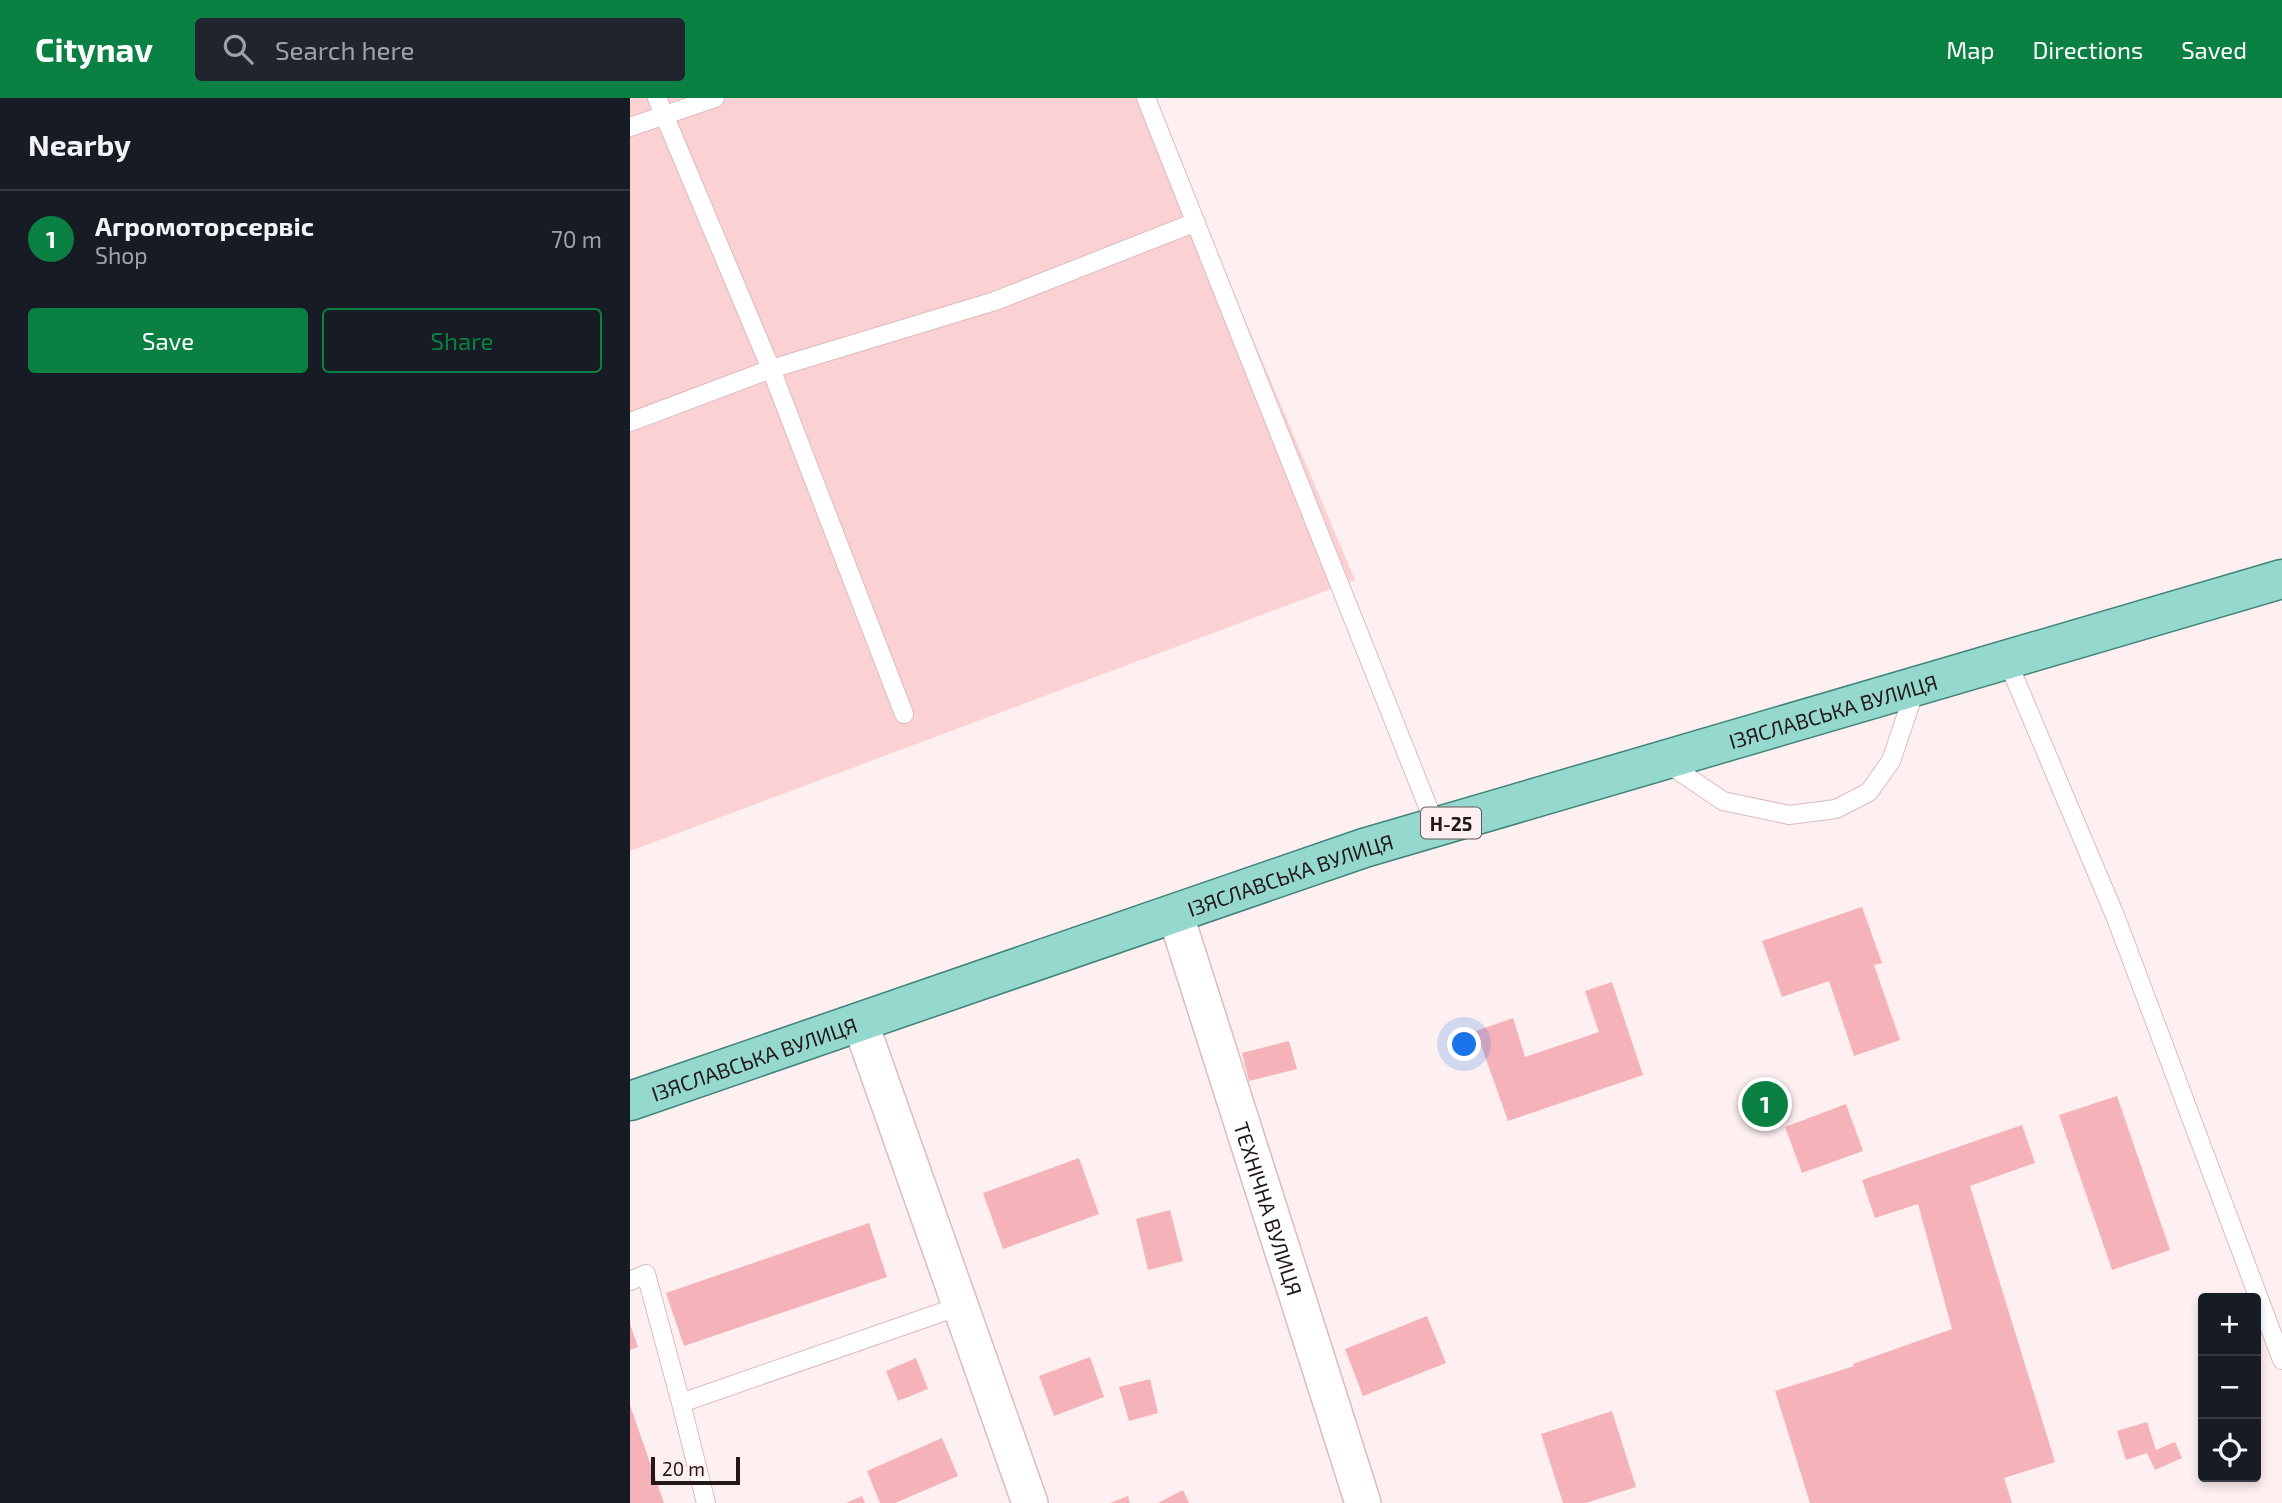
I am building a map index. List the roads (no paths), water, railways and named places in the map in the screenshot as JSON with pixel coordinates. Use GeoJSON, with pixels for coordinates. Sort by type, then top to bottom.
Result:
{"type":"FeatureCollection","features":[{"type":"Feature","properties":{"kind":"main road","name":"ІЗЯСЛАВСЬКА ВУЛИЦЯ"},"geometry":{"type":"LineString","coordinates":[[630,1101],[1364,848],[2282,579]]}},
{"type":"Feature","properties":{"kind":"street","name":"ТЕХНІЧНА ВУЛИЦЯ"},"geometry":{"type":"LineString","coordinates":[[1175,913],[1363,1503]]}},
{"type":"Feature","properties":{"kind":"street"},"geometry":{"type":"LineString","coordinates":[[860,1022],[1030,1503]]}},
{"type":"Feature","properties":{"kind":"lane"},"geometry":{"type":"LineString","coordinates":[[630,127],[661,106],[715,98]]}},
{"type":"Feature","properties":{"kind":"lane"},"geometry":{"type":"LineString","coordinates":[[1146,98],[1436,827]]}},
{"type":"Feature","properties":{"kind":"lane"},"geometry":{"type":"LineString","coordinates":[[661,106],[771,369],[904,714]]}},
{"type":"Feature","properties":{"kind":"lane"},"geometry":{"type":"LineString","coordinates":[[630,422],[771,369],[995,301],[1196,222]]}},
{"type":"Feature","properties":{"kind":"lane"},"geometry":{"type":"LineString","coordinates":[[2007,660],[2116,918],[2282,1360]]}},
{"type":"Feature","properties":{"kind":"lane"},"geometry":{"type":"LineString","coordinates":[[1664,761],[1723,801],[1789,815],[1836,809],[1869,792],[1891,761],[1916,687]]}},
{"type":"Feature","properties":{"kind":"lane"},"geometry":{"type":"LineString","coordinates":[[630,1281],[646,1274],[706,1503]]}},
{"type":"Feature","properties":{"kind":"lane"},"geometry":{"type":"LineString","coordinates":[[681,1403],[960,1306]]}},
{"type":"Feature","properties":{"kind":"place","name":"Агромоторсервіс"},"geometry":{"type":"Point","coordinates":[1765,1104]}}]}
